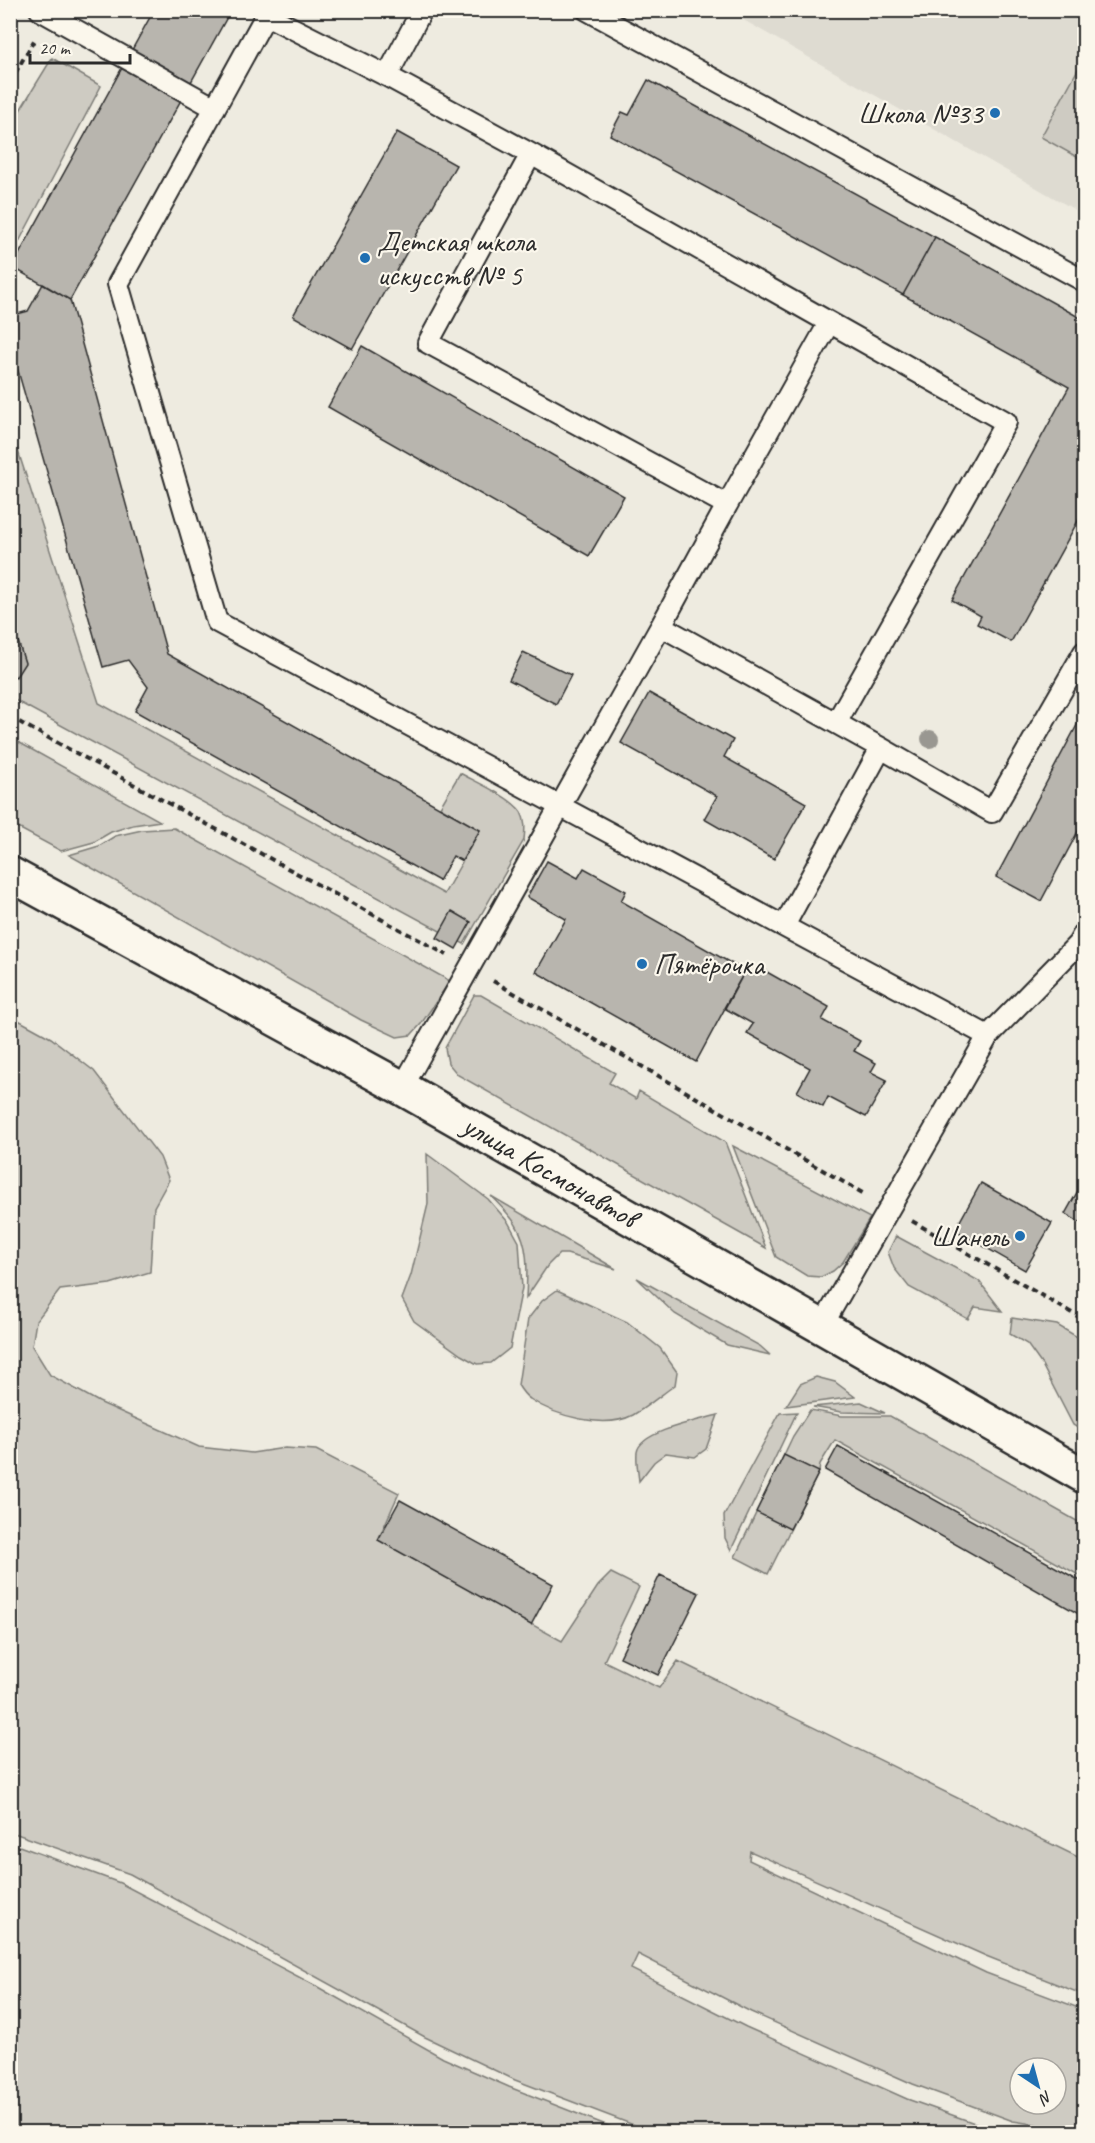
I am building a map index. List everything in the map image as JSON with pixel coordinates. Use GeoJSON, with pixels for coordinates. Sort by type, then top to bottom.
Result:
{"type":"FeatureCollection","features":[{"type":"Feature","properties":{"kind":"main road","name":"улица Космонавтов"},"geometry":{"type":"LineString","coordinates":[[10,874],[402,1088],[1084,1476]]}},
{"type":"Feature","properties":{"kind":"lane"},"geometry":{"type":"LineString","coordinates":[[387,76],[422,10]]}},
{"type":"Feature","properties":{"kind":"lane"},"geometry":{"type":"LineString","coordinates":[[587,10],[1084,281]]}},
{"type":"Feature","properties":{"kind":"lane"},"geometry":{"type":"LineString","coordinates":[[44,13],[215,108]]}},
{"type":"Feature","properties":{"kind":"lane"},"geometry":{"type":"LineString","coordinates":[[836,723],[1006,422],[531,154],[387,76],[266,15],[118,284],[217,622],[988,1036]]}},
{"type":"Feature","properties":{"kind":"lane"},"geometry":{"type":"LineString","coordinates":[[531,154],[428,343],[727,505]]}},
{"type":"Feature","properties":{"kind":"lane"},"geometry":{"type":"LineString","coordinates":[[402,1088],[829,323]]}},
{"type":"Feature","properties":{"kind":"lane"},"geometry":{"type":"LineString","coordinates":[[661,626],[992,812],[1084,652]]}},
{"type":"Feature","properties":{"kind":"lane"},"geometry":{"type":"LineString","coordinates":[[784,926],[881,748]]}},
{"type":"Feature","properties":{"kind":"lane"},"geometry":{"type":"LineString","coordinates":[[822,1326],[988,1036],[1078,944],[1084,933]]}},
{"type":"Feature","properties":{"kind":"path"},"geometry":{"type":"LineString","coordinates":[[10,82],[44,13]]}},
{"type":"Feature","properties":{"kind":"path"},"geometry":{"type":"LineString","coordinates":[[10,717],[470,968],[1084,1320]]}},
{"type":"Feature","properties":{"kind":"shaded area","name":"Школа №33"},"geometry":{"type":"Polygon","coordinates":[[[728,11],[1084,11],[1084,215],[728,11]]]}},
{"type":"Feature","properties":{"kind":"shaded area"},"geometry":{"type":"Polygon","coordinates":[[[52,58],[101,86],[11,257],[11,125],[52,58]]]}},
{"type":"Feature","properties":{"kind":"shaded area"},"geometry":{"type":"Polygon","coordinates":[[[1084,58],[1084,161],[1041,137],[1084,58]]]}},
{"type":"Feature","properties":{"kind":"shaded area"},"geometry":{"type":"Polygon","coordinates":[[[10,426],[99,703],[444,894],[480,830],[440,807],[460,773],[502,795],[516,806],[524,819],[524,840],[464,944],[11,698],[10,426]]]}},
{"type":"Feature","properties":{"kind":"shaded area"},"geometry":{"type":"Polygon","coordinates":[[[11,738],[160,821],[133,825],[111,832],[94,842],[61,851],[11,824],[11,738]]]}},
{"type":"Feature","properties":{"kind":"shaded area"},"geometry":{"type":"Polygon","coordinates":[[[174,828],[450,981],[411,1035],[397,1037],[361,1020],[69,855],[99,846],[115,836],[142,830],[174,828]]]}},
{"type":"Feature","properties":{"kind":"shaded area"},"geometry":{"type":"Polygon","coordinates":[[[474,995],[481,995],[615,1073],[609,1083],[636,1099],[639,1091],[725,1142],[766,1248],[458,1075],[448,1063],[445,1048],[474,995]]]}},
{"type":"Feature","properties":{"kind":"shaded area"},"geometry":{"type":"Polygon","coordinates":[[[11,1016],[51,1038],[94,1071],[160,1157],[169,1180],[154,1207],[150,1272],[110,1284],[60,1290],[36,1321],[32,1346],[50,1375],[99,1402],[199,1447],[252,1453],[285,1448],[316,1450],[399,1493],[378,1540],[562,1641],[598,1586],[611,1573],[639,1587],[604,1661],[659,1688],[678,1661],[1084,1860],[1084,1995],[986,1956],[750,1851],[749,1860],[986,1973],[1084,2010],[1084,2132],[1013,2121],[913,2084],[751,2012],[638,1954],[631,1969],[746,2027],[907,2099],[1000,2132],[652,2132],[515,2080],[425,2037],[130,1874],[11,1832],[11,1016]]]}},
{"type":"Feature","properties":{"kind":"shaded area"},"geometry":{"type":"Polygon","coordinates":[[[733,1146],[870,1218],[843,1262],[833,1271],[821,1277],[807,1276],[776,1257],[733,1146]]]}},
{"type":"Feature","properties":{"kind":"shaded area"},"geometry":{"type":"Polygon","coordinates":[[[427,1154],[488,1199],[508,1222],[519,1242],[522,1288],[510,1348],[491,1363],[477,1364],[461,1355],[414,1321],[402,1299],[411,1275],[428,1204],[427,1154]]]}},
{"type":"Feature","properties":{"kind":"shaded area"},"geometry":{"type":"Polygon","coordinates":[[[491,1196],[616,1269],[567,1254],[559,1254],[548,1265],[526,1298],[527,1261],[524,1242],[514,1221],[491,1196]]]}},
{"type":"Feature","properties":{"kind":"shaded area"},"geometry":{"type":"Polygon","coordinates":[[[896,1236],[979,1281],[1002,1311],[975,1307],[968,1319],[909,1287],[894,1268],[888,1252],[896,1236]]]}},
{"type":"Feature","properties":{"kind":"shaded area"},"geometry":{"type":"Polygon","coordinates":[[[637,1278],[760,1346],[770,1355],[727,1345],[675,1314],[637,1278]]]}},
{"type":"Feature","properties":{"kind":"shaded area"},"geometry":{"type":"Polygon","coordinates":[[[557,1290],[627,1322],[660,1348],[677,1372],[675,1385],[633,1415],[609,1421],[580,1419],[553,1411],[528,1398],[518,1385],[528,1319],[542,1301],[557,1290]]]}},
{"type":"Feature","properties":{"kind":"shaded area"},"geometry":{"type":"Polygon","coordinates":[[[1012,1318],[1057,1325],[1084,1341],[1084,1432],[1073,1425],[1042,1365],[1027,1344],[1010,1334],[1012,1318]]]}},
{"type":"Feature","properties":{"kind":"shaded area"},"geometry":{"type":"Polygon","coordinates":[[[816,1377],[835,1382],[855,1397],[786,1406],[800,1384],[816,1377]]]}},
{"type":"Feature","properties":{"kind":"shaded area"},"geometry":{"type":"Polygon","coordinates":[[[861,1402],[885,1413],[841,1412],[813,1407],[861,1402]]]}},
{"type":"Feature","properties":{"kind":"shaded area"},"geometry":{"type":"Polygon","coordinates":[[[810,1410],[842,1416],[890,1416],[1084,1525],[1084,1578],[835,1440],[820,1464],[819,1472],[768,1574],[735,1557],[793,1436],[810,1410]]]}},
{"type":"Feature","properties":{"kind":"shaded area"},"geometry":{"type":"Polygon","coordinates":[[[797,1412],[731,1550],[725,1538],[724,1516],[780,1413],[797,1412]]]}},
{"type":"Feature","properties":{"kind":"shaded area"},"geometry":{"type":"Polygon","coordinates":[[[718,1415],[706,1449],[695,1457],[666,1453],[654,1462],[639,1481],[637,1452],[648,1438],[685,1423],[718,1415]]]}},
{"type":"Feature","properties":{"kind":"shaded area"},"geometry":{"type":"Polygon","coordinates":[[[11,1843],[120,1883],[316,1986],[443,2058],[509,2087],[624,2132],[11,2132],[11,1843]]]}},
{"type":"Feature","properties":{"kind":"building"},"geometry":{"type":"Polygon","coordinates":[[[154,10],[231,10],[70,300],[12,267],[154,10]]]}},
{"type":"Feature","properties":{"kind":"building"},"geometry":{"type":"Polygon","coordinates":[[[648,80],[935,237],[903,295],[610,135],[622,112],[629,115],[648,80]]]}},
{"type":"Feature","properties":{"kind":"building","name":"Детская школа искусств № 5"},"geometry":{"type":"Polygon","coordinates":[[[397,132],[456,165],[352,349],[293,316],[397,132]]]}},
{"type":"Feature","properties":{"kind":"building"},"geometry":{"type":"Polygon","coordinates":[[[935,237],[1084,320],[1084,510],[1011,642],[977,624],[981,616],[952,600],[1069,387],[903,295],[935,237]]]}},
{"type":"Feature","properties":{"kind":"building"},"geometry":{"type":"Polygon","coordinates":[[[43,284],[70,300],[167,654],[480,830],[462,861],[453,856],[439,881],[135,711],[148,687],[128,660],[103,667],[10,343],[10,316],[28,311],[43,284]]]}},
{"type":"Feature","properties":{"kind":"building"},"geometry":{"type":"Polygon","coordinates":[[[362,346],[624,496],[589,556],[328,407],[362,346]]]}},
{"type":"Feature","properties":{"kind":"building"},"geometry":{"type":"Polygon","coordinates":[[[10,616],[25,663],[16,677],[10,673],[10,616]]]}},
{"type":"Feature","properties":{"kind":"building"},"geometry":{"type":"Polygon","coordinates":[[[523,652],[571,675],[556,704],[509,680],[523,652]]]}},
{"type":"Feature","properties":{"kind":"building"},"geometry":{"type":"Polygon","coordinates":[[[649,693],[733,740],[724,757],[806,803],[774,859],[704,819],[717,796],[621,743],[649,693]]]}},
{"type":"Feature","properties":{"kind":"building"},"geometry":{"type":"Polygon","coordinates":[[[1084,712],[1084,820],[1041,901],[996,877],[1084,712]]]}},
{"type":"Feature","properties":{"kind":"building"},"geometry":{"type":"Polygon","coordinates":[[[547,861],[578,878],[584,868],[626,891],[621,901],[745,971],[696,1062],[536,972],[566,919],[527,897],[547,861]]]}},
{"type":"Feature","properties":{"kind":"building"},"geometry":{"type":"Polygon","coordinates":[[[452,911],[471,922],[456,949],[437,938],[452,911]]]}},
{"type":"Feature","properties":{"kind":"building"},"geometry":{"type":"Polygon","coordinates":[[[758,967],[829,1007],[822,1020],[860,1041],[854,1051],[876,1063],[871,1072],[887,1080],[866,1117],[828,1097],[823,1107],[797,1092],[810,1068],[747,1033],[753,1024],[724,1008],[745,971],[754,975],[758,967]]]}},
{"type":"Feature","properties":{"kind":"building"},"geometry":{"type":"Polygon","coordinates":[[[1084,1180],[1084,1225],[1065,1214],[1084,1180]]]}},
{"type":"Feature","properties":{"kind":"building"},"geometry":{"type":"Polygon","coordinates":[[[981,1183],[1052,1223],[1025,1270],[955,1230],[981,1183]]]}},
{"type":"Feature","properties":{"kind":"building"},"geometry":{"type":"Polygon","coordinates":[[[838,1446],[1084,1583],[1084,1617],[825,1470],[838,1446]]]}},
{"type":"Feature","properties":{"kind":"building"},"geometry":{"type":"Polygon","coordinates":[[[784,1455],[819,1472],[790,1529],[756,1512],[784,1455]]]}},
{"type":"Feature","properties":{"kind":"building"},"geometry":{"type":"Polygon","coordinates":[[[400,1500],[553,1584],[531,1625],[378,1540],[400,1500]]]}},
{"type":"Feature","properties":{"kind":"building"},"geometry":{"type":"Polygon","coordinates":[[[660,1575],[699,1593],[658,1675],[620,1657],[660,1575]]]}},
{"type":"Feature","properties":{"kind":"place","name":"Школа №33"},"geometry":{"type":"Point","coordinates":[995,113]}},
{"type":"Feature","properties":{"kind":"place","name":"Детская школа искусств № 5"},"geometry":{"type":"Point","coordinates":[365,258]}},
{"type":"Feature","properties":{"kind":"place","name":"Пятёрочка"},"geometry":{"type":"Point","coordinates":[642,964]}},
{"type":"Feature","properties":{"kind":"place","name":"Шанель"},"geometry":{"type":"Point","coordinates":[1020,1236]}}]}
